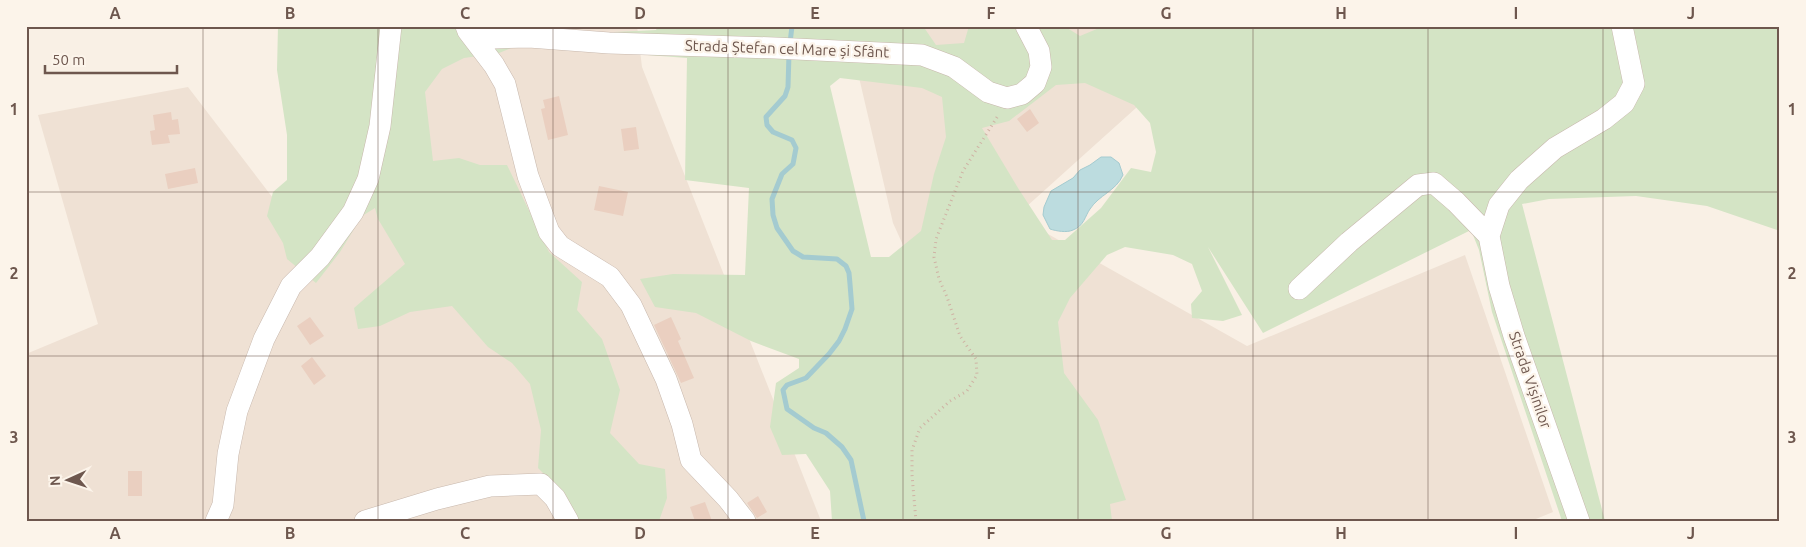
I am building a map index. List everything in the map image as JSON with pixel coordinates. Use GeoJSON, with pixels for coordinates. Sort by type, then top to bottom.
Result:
{"type":"FeatureCollection","features":[{"type":"Feature","properties":{"kind":"street"},"geometry":{"type":"LineString","coordinates":[[216,521],[223,504],[228,454],[237,410],[264,339],[291,286],[320,257],[353,212],[368,178],[380,126],[391,26]]}},
{"type":"Feature","properties":{"kind":"street"},"geometry":{"type":"LineString","coordinates":[[1007,98],[1022,94],[1035,83],[1042,67],[1039,51],[1026,26]]}},
{"type":"Feature","properties":{"kind":"street","name":"Strada Vișinilor"},"geometry":{"type":"LineString","coordinates":[[1579,521],[1514,336],[1499,286],[1489,236],[1499,205],[1519,180],[1555,148],[1604,119],[1624,103],[1634,84],[1622,26]]}},
{"type":"Feature","properties":{"kind":"street"},"geometry":{"type":"LineString","coordinates":[[467,29],[506,84],[528,176],[548,232],[560,246],[610,277],[631,305],[666,379],[682,424],[691,460],[728,499],[745,521]]}},
{"type":"Feature","properties":{"kind":"street","name":"Strada Ștefan cel Mare și Sfânt"},"geometry":{"type":"LineString","coordinates":[[467,29],[493,38],[529,37],[609,44],[775,48],[922,55],[954,66],[988,92],[1007,98]]}},
{"type":"Feature","properties":{"kind":"street"},"geometry":{"type":"LineString","coordinates":[[1299,289],[1349,242],[1418,186],[1434,183],[1456,202],[1489,236]]}},
{"type":"Feature","properties":{"kind":"street"},"geometry":{"type":"LineString","coordinates":[[365,521],[437,499],[490,486],[540,484],[554,498],[568,521]]}},
{"type":"Feature","properties":{"kind":"path"},"geometry":{"type":"LineString","coordinates":[[916,521],[912,450],[920,428],[950,401],[967,390],[977,375],[976,359],[960,336],[947,296],[939,279],[934,257],[936,239],[963,171],[997,118],[1007,98]]}},
{"type":"Feature","properties":{"kind":"shaded area"},"geometry":{"type":"Polygon","coordinates":[[[374,26],[637,26],[642,67],[821,521],[26,521],[26,354],[98,324],[38,115],[188,87],[312,249],[374,26]]]}},
{"type":"Feature","properties":{"kind":"shaded area"},"geometry":{"type":"Polygon","coordinates":[[[847,26],[1227,26],[1016,216],[1247,346],[1465,255],[1553,512],[1531,521],[1028,521],[893,223],[847,26]]]}},
{"type":"Feature","properties":{"kind":"green space"},"geometry":{"type":"Polygon","coordinates":[[[278,26],[527,26],[521,44],[499,53],[464,58],[442,69],[425,92],[433,161],[459,158],[480,165],[507,165],[549,252],[582,282],[577,310],[602,339],[620,390],[610,433],[639,464],[665,469],[667,498],[659,521],[577,521],[562,492],[538,468],[541,430],[530,384],[512,363],[488,347],[452,306],[410,312],[380,326],[358,329],[354,308],[405,264],[378,219],[375,208],[362,216],[340,252],[316,283],[287,259],[283,243],[267,216],[273,192],[287,180],[287,135],[277,70],[278,26]]]}},
{"type":"Feature","properties":{"kind":"green space"},"geometry":{"type":"Polygon","coordinates":[[[658,26],[923,26],[936,45],[964,43],[969,26],[1064,26],[1080,36],[1104,26],[1780,26],[1780,231],[1707,206],[1636,196],[1549,199],[1522,204],[1605,521],[1562,521],[1492,312],[1479,250],[1471,230],[1263,333],[1208,247],[1242,315],[1223,321],[1192,318],[1191,304],[1202,291],[1192,264],[1173,255],[1125,247],[1107,255],[1070,298],[1058,322],[1064,373],[1098,420],[1126,500],[1110,504],[1112,521],[832,521],[830,491],[806,454],[782,455],[770,427],[776,383],[799,368],[799,359],[751,341],[696,313],[655,307],[640,279],[673,274],[745,275],[749,188],[685,180],[687,58],[621,53],[614,32],[656,30],[658,26]],[[840,78],[830,86],[871,257],[889,257],[921,231],[934,174],[946,137],[942,97],[922,88],[840,78]],[[1085,83],[1056,85],[1009,121],[982,128],[1052,240],[1065,240],[1101,208],[1131,168],[1151,172],[1156,152],[1150,123],[1134,105],[1085,83]]]}},
{"type":"Feature","properties":{"kind":"water"},"geometry":{"type":"Polygon","coordinates":[[[1101,157],[1111,157],[1119,163],[1123,175],[1120,180],[1094,204],[1077,228],[1065,232],[1050,229],[1043,215],[1044,207],[1051,191],[1073,178],[1080,170],[1101,157]]]}},
{"type":"Feature","properties":{"kind":"building"},"geometry":{"type":"Polygon","coordinates":[[[559,96],[568,135],[548,140],[541,109],[545,108],[543,100],[559,96]]]}},
{"type":"Feature","properties":{"kind":"building"},"geometry":{"type":"Polygon","coordinates":[[[1030,109],[1039,123],[1027,132],[1017,119],[1030,109]]]}},
{"type":"Feature","properties":{"kind":"building"},"geometry":{"type":"Polygon","coordinates":[[[171,112],[172,120],[178,119],[180,134],[168,135],[170,143],[152,145],[150,131],[155,130],[153,115],[171,112]]]}},
{"type":"Feature","properties":{"kind":"building"},"geometry":{"type":"Polygon","coordinates":[[[636,127],[639,149],[624,151],[621,129],[636,127]]]}},
{"type":"Feature","properties":{"kind":"building"},"geometry":{"type":"Polygon","coordinates":[[[195,168],[198,183],[168,189],[165,174],[195,168]]]}},
{"type":"Feature","properties":{"kind":"building"},"geometry":{"type":"Polygon","coordinates":[[[599,186],[628,192],[623,216],[594,210],[599,186]]]}},
{"type":"Feature","properties":{"kind":"building"},"geometry":{"type":"Polygon","coordinates":[[[310,317],[324,336],[310,345],[297,326],[310,317]]]}},
{"type":"Feature","properties":{"kind":"building"},"geometry":{"type":"Polygon","coordinates":[[[671,317],[681,339],[678,341],[694,378],[681,383],[654,325],[671,317]]]}},
{"type":"Feature","properties":{"kind":"building"},"geometry":{"type":"Polygon","coordinates":[[[312,357],[326,376],[314,385],[301,366],[312,357]]]}},
{"type":"Feature","properties":{"kind":"building"},"geometry":{"type":"Polygon","coordinates":[[[128,471],[142,471],[142,496],[128,496],[128,471]]]}},
{"type":"Feature","properties":{"kind":"building"},"geometry":{"type":"Polygon","coordinates":[[[758,496],[767,512],[757,518],[747,503],[758,496]]]}},
{"type":"Feature","properties":{"kind":"building"},"geometry":{"type":"Polygon","coordinates":[[[705,502],[712,521],[695,521],[690,507],[705,502]]]}},
{"type":"Feature","properties":{"kind":"waterway"},"geometry":{"type":"LineString","coordinates":[[790,43],[792,26]]}},
{"type":"Feature","properties":{"kind":"waterway"},"geometry":{"type":"LineString","coordinates":[[789,54],[788,87],[785,96],[766,117],[767,125],[773,132],[792,140],[796,148],[793,164],[782,174],[772,199],[773,215],[777,228],[793,251],[803,257],[837,259],[846,266],[849,273],[852,309],[839,341],[829,354],[806,378],[787,385],[783,390],[787,409],[814,428],[826,433],[842,447],[851,460],[864,521]]}}]}
